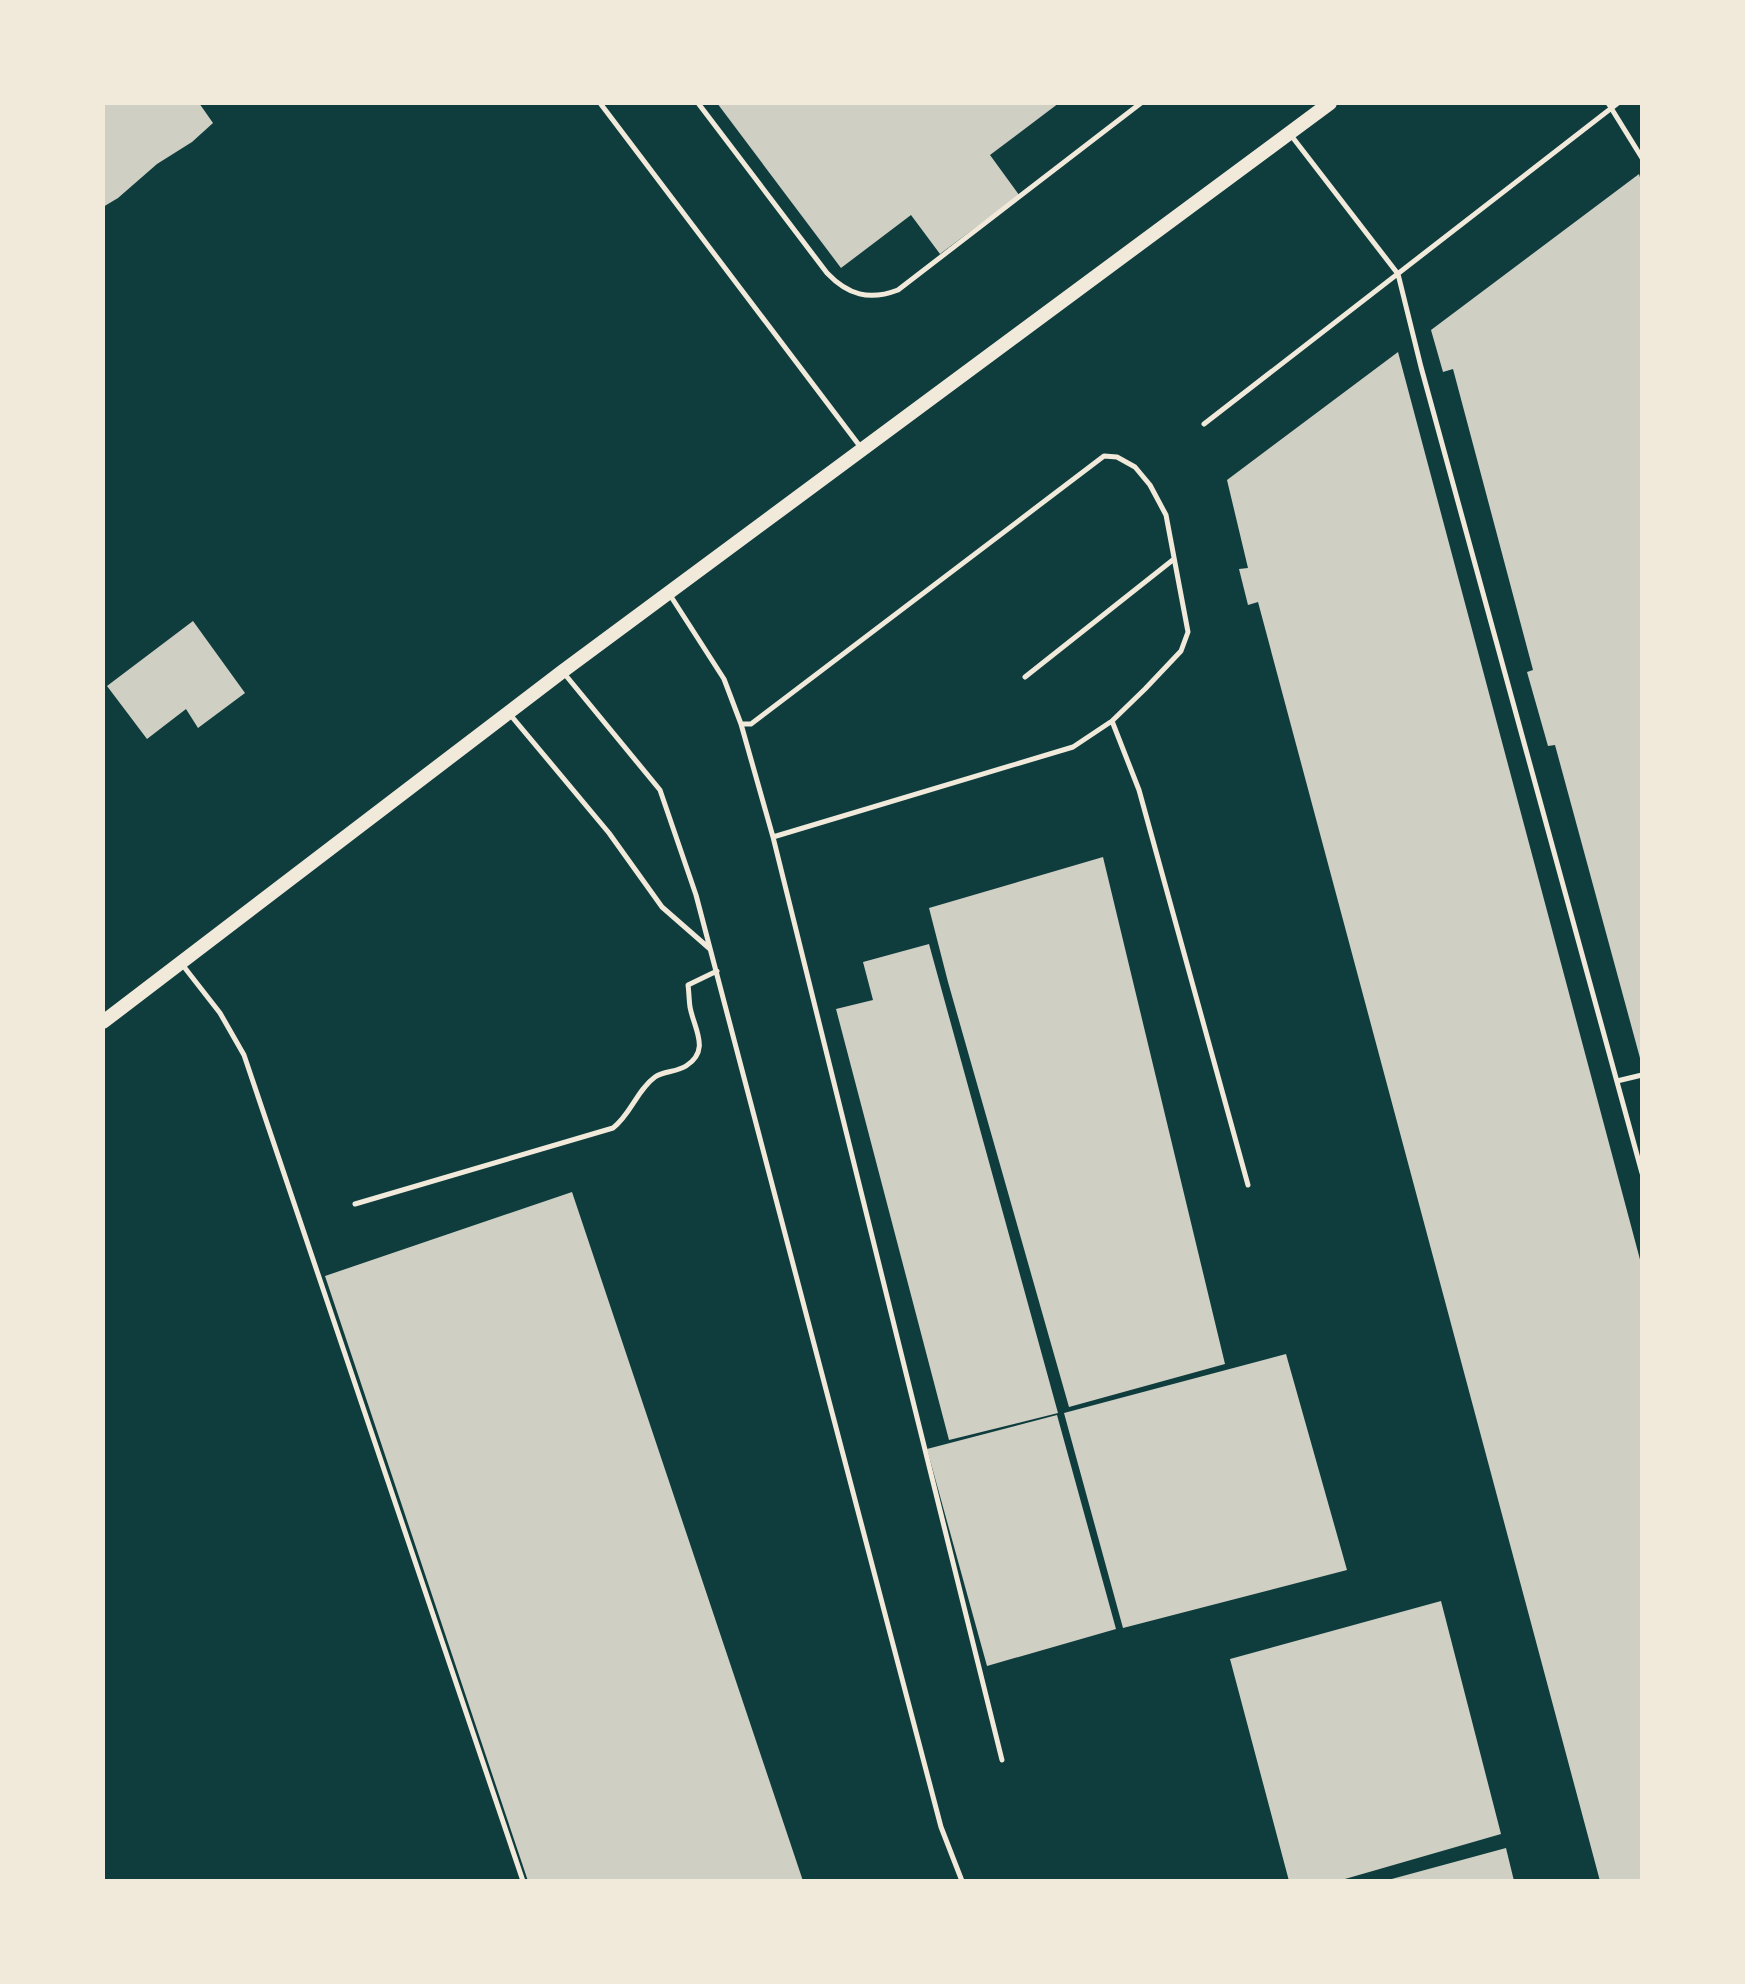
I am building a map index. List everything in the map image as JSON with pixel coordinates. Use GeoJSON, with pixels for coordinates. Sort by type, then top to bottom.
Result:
{"type":"FeatureCollection","features":[{"type":"Feature","properties":{"kind":"main road"},"geometry":{"type":"LineString","coordinates":[[103,1022],[508,712],[1330,103]]}},
{"type":"Feature","properties":{"kind":"lane"},"geometry":{"type":"LineString","coordinates":[[600,103],[862,449]]}},
{"type":"Feature","properties":{"kind":"lane"},"geometry":{"type":"LineString","coordinates":[[698,103],[827,273],[849,292],[875,297],[898,290],[1141,103]]}},
{"type":"Feature","properties":{"kind":"lane"},"geometry":{"type":"LineString","coordinates":[[1204,424],[1610,106],[1618,103]]}},
{"type":"Feature","properties":{"kind":"lane"},"geometry":{"type":"LineString","coordinates":[[1610,106],[1642,158]]}},
{"type":"Feature","properties":{"kind":"lane"},"geometry":{"type":"LineString","coordinates":[[1290,134],[1398,274],[1421,367],[1642,1173]]}},
{"type":"Feature","properties":{"kind":"lane"},"geometry":{"type":"LineString","coordinates":[[741,723],[751,724],[1104,456],[1117,457],[1135,467],[1150,485],[1166,515],[1188,632],[1181,651],[1112,721],[1073,747],[773,837]]}},
{"type":"Feature","properties":{"kind":"lane"},"geometry":{"type":"LineString","coordinates":[[1025,677],[1174,559]]}},
{"type":"Feature","properties":{"kind":"lane"},"geometry":{"type":"LineString","coordinates":[[668,593],[724,679],[741,723],[773,837],[1002,1760]]}},
{"type":"Feature","properties":{"kind":"lane"},"geometry":{"type":"LineString","coordinates":[[563,671],[660,790],[696,895],[942,1827],[962,1881]]}},
{"type":"Feature","properties":{"kind":"lane"},"geometry":{"type":"LineString","coordinates":[[508,712],[609,833],[662,907],[710,948]]}},
{"type":"Feature","properties":{"kind":"lane"},"geometry":{"type":"LineString","coordinates":[[1112,721],[1139,790],[1248,1185]]}},
{"type":"Feature","properties":{"kind":"lane"},"geometry":{"type":"LineString","coordinates":[[181,963],[220,1013],[244,1055],[523,1881]]}},
{"type":"Feature","properties":{"kind":"lane"},"geometry":{"type":"LineString","coordinates":[[355,1204],[613,1128],[625,1119],[640,1094],[656,1076],[685,1068],[696,1058],[702,1043],[690,1007],[688,985],[717,971]]}},
{"type":"Feature","properties":{"kind":"lane"},"geometry":{"type":"LineString","coordinates":[[1617,1081],[1642,1075]]}},
{"type":"Feature","properties":{"kind":"building"},"geometry":{"type":"Polygon","coordinates":[[[103,103],[199,103],[213,123],[192,142],[157,164],[118,198],[103,207],[103,103]]]}},
{"type":"Feature","properties":{"kind":"building"},"geometry":{"type":"Polygon","coordinates":[[[717,103],[1059,103],[990,155],[1019,195],[940,254],[911,215],[841,268],[717,103]]]}},
{"type":"Feature","properties":{"kind":"building"},"geometry":{"type":"Polygon","coordinates":[[[1639,174],[1642,184],[1640,1058],[1555,745],[1548,746],[1527,672],[1533,670],[1453,369],[1443,372],[1431,330],[1639,174]]]}},
{"type":"Feature","properties":{"kind":"building"},"geometry":{"type":"Polygon","coordinates":[[[1398,352],[1642,1267],[1642,1881],[1600,1881],[1258,602],[1248,605],[1239,569],[1248,568],[1227,480],[1398,352]]]}},
{"type":"Feature","properties":{"kind":"building"},"geometry":{"type":"Polygon","coordinates":[[[193,621],[245,693],[198,728],[186,709],[147,739],[107,686],[193,621]]]}},
{"type":"Feature","properties":{"kind":"building"},"geometry":{"type":"Polygon","coordinates":[[[1103,857],[1225,1364],[1069,1407],[929,908],[1103,857]]]}},
{"type":"Feature","properties":{"kind":"building"},"geometry":{"type":"Polygon","coordinates":[[[929,944],[1058,1413],[949,1440],[836,1009],[873,1000],[863,962],[929,944]]]}},
{"type":"Feature","properties":{"kind":"building"},"geometry":{"type":"Polygon","coordinates":[[[572,1192],[803,1881],[528,1881],[325,1276],[572,1192]]]}},
{"type":"Feature","properties":{"kind":"building"},"geometry":{"type":"Polygon","coordinates":[[[1286,1354],[1347,1570],[1123,1628],[1064,1413],[1286,1354]]]}},
{"type":"Feature","properties":{"kind":"building"},"geometry":{"type":"Polygon","coordinates":[[[1057,1415],[1116,1629],[987,1666],[927,1449],[1057,1415]]]}},
{"type":"Feature","properties":{"kind":"building"},"geometry":{"type":"Polygon","coordinates":[[[1441,1601],[1501,1834],[1338,1881],[1289,1881],[1230,1659],[1441,1601]]]}},
{"type":"Feature","properties":{"kind":"building"},"geometry":{"type":"Polygon","coordinates":[[[1506,1848],[1514,1881],[1388,1881],[1388,1880],[1506,1848]]]}}]}
